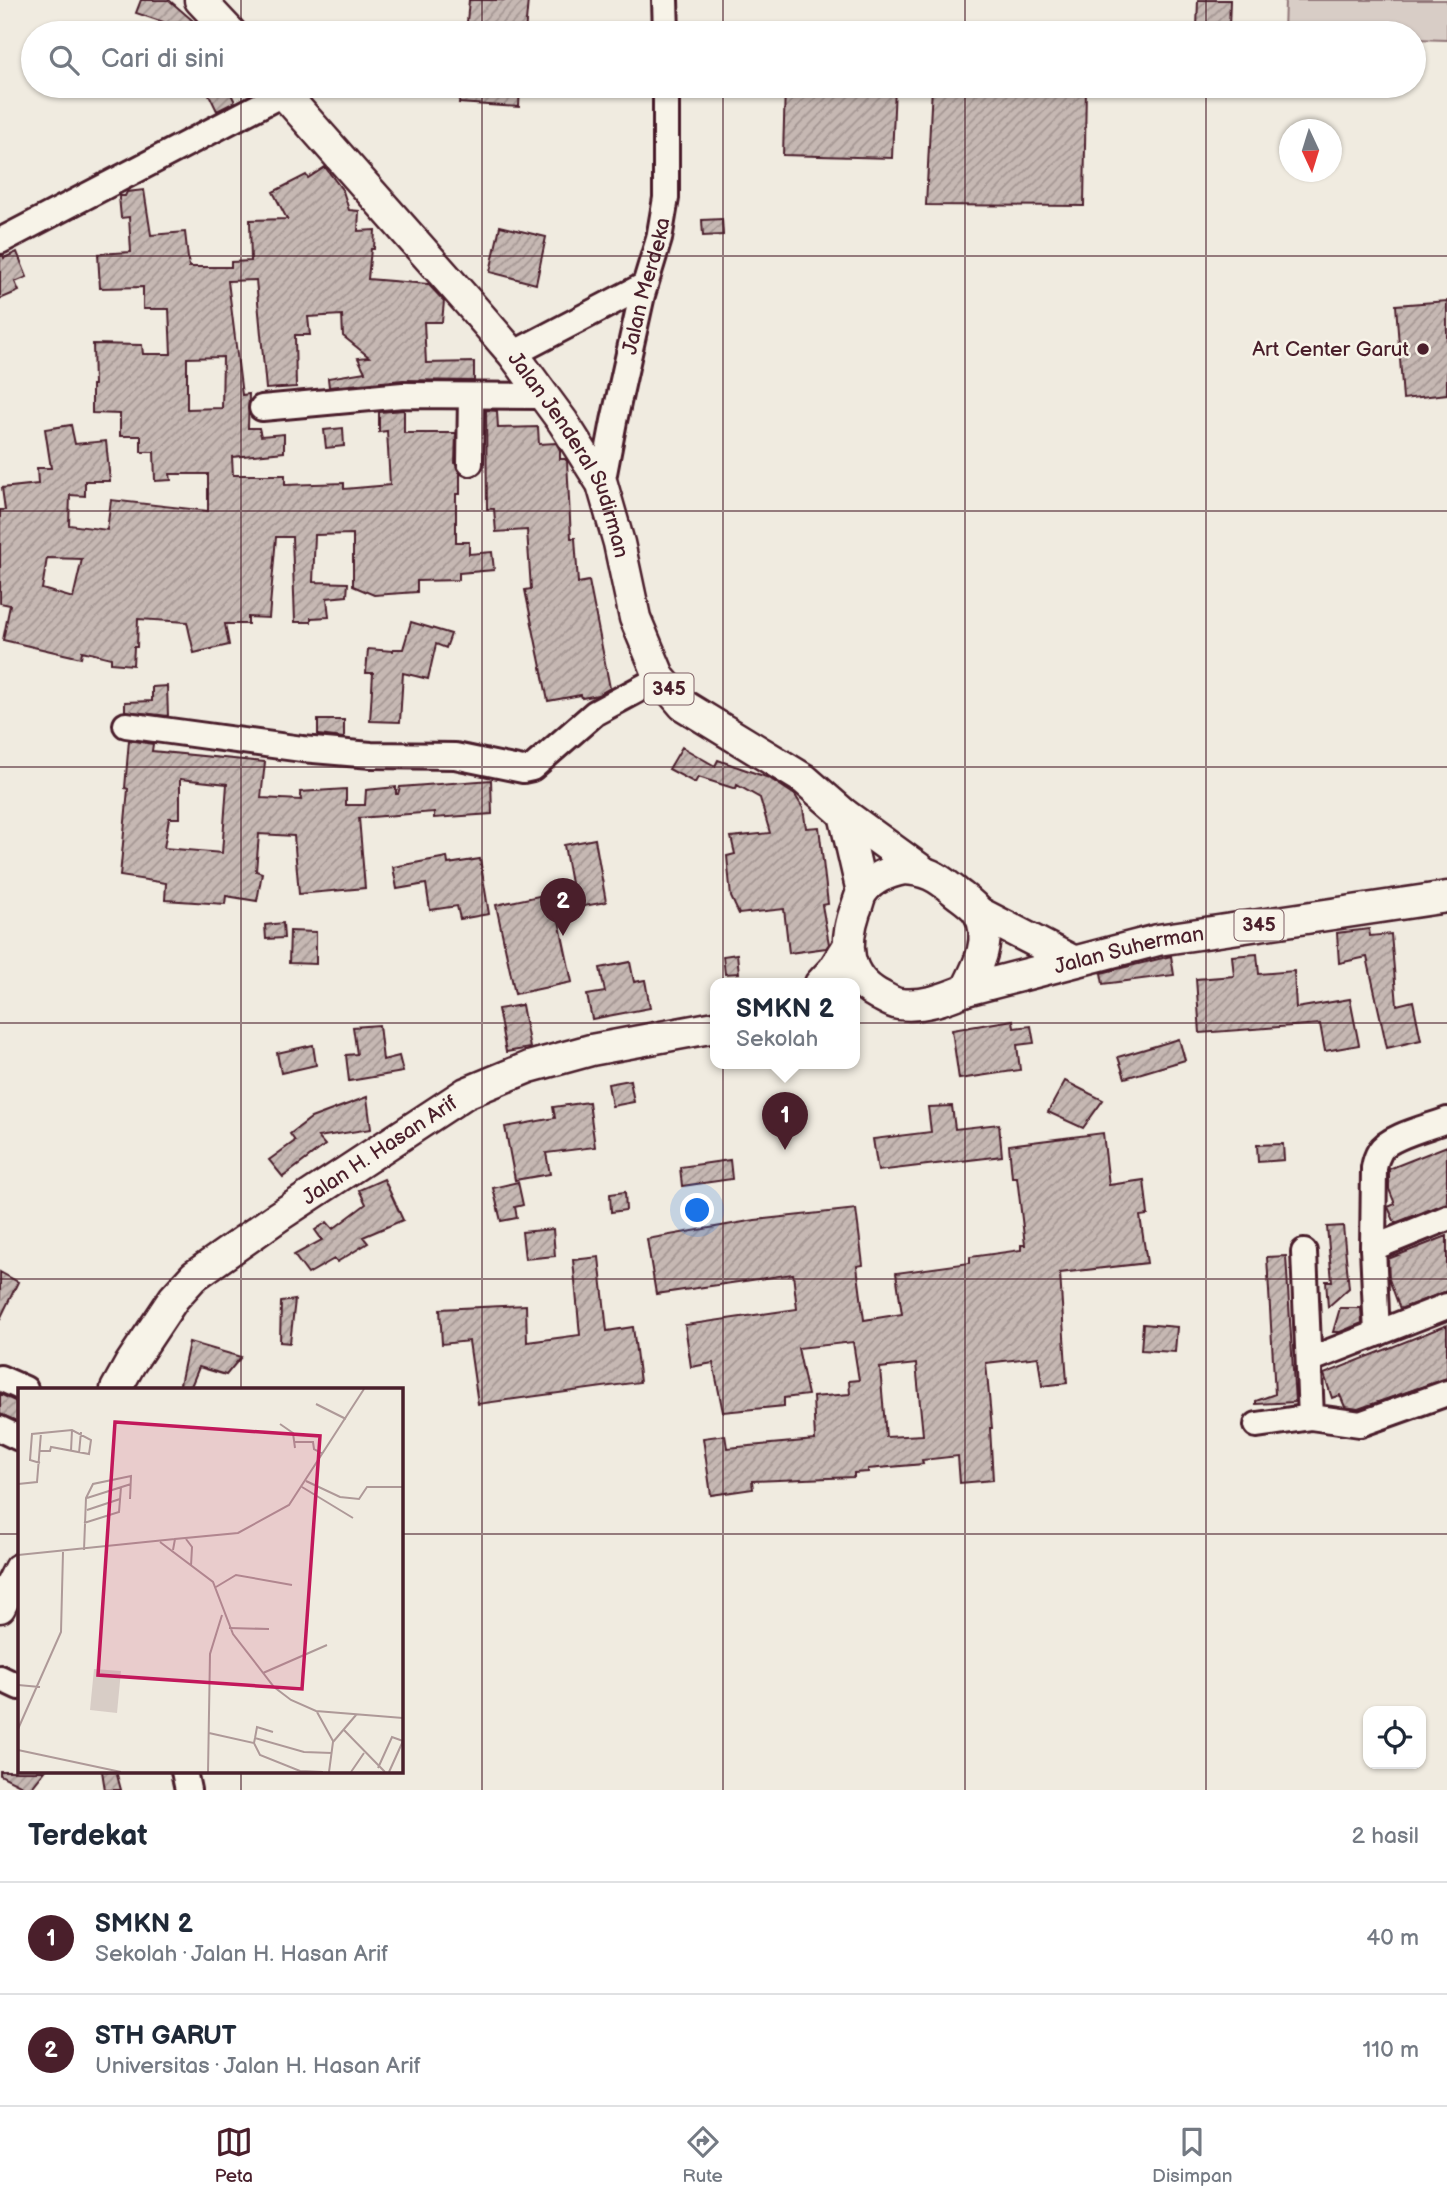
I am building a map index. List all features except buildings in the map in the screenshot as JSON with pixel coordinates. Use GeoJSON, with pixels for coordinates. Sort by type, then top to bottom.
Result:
{"type":"FeatureCollection","features":[{"type":"Feature","properties":{"kind":"main road"},"geometry":{"type":"LineString","coordinates":[[200,0],[220,21]]}},
{"type":"Feature","properties":{"kind":"main road","name":"Jalan Jenderal Sudirman"},"geometry":{"type":"LineString","coordinates":[[288,98],[513,354],[602,484],[619,543],[635,618],[660,678],[683,705],[804,779],[844,814],[921,870]]}},
{"type":"Feature","properties":{"kind":"main road"},"geometry":{"type":"LineString","coordinates":[[844,814],[862,892]]}},
{"type":"Feature","properties":{"kind":"main road"},"geometry":{"type":"LineString","coordinates":[[859,978],[853,970],[848,948],[852,921],[862,892],[873,881],[893,871],[921,870]]}},
{"type":"Feature","properties":{"kind":"main road","name":"345"},"geometry":{"type":"LineString","coordinates":[[921,870],[941,880],[978,912],[1073,961]]}},
{"type":"Feature","properties":{"kind":"main road","name":"Jalan Suherman"},"geometry":{"type":"LineString","coordinates":[[966,990],[1158,940],[1447,897]]}},
{"type":"Feature","properties":{"kind":"main road"},"geometry":{"type":"LineString","coordinates":[[860,1008],[920,1004],[945,999],[966,990],[977,970],[984,945],[985,931],[978,912]]}},
{"type":"Feature","properties":{"kind":"main road"},"geometry":{"type":"LineString","coordinates":[[826,978],[848,948]]}},
{"type":"Feature","properties":{"kind":"main road"},"geometry":{"type":"LineString","coordinates":[[860,980],[872,991],[895,1004]]}},
{"type":"Feature","properties":{"kind":"main road","name":"Jalan H. Hasan Arif"},"geometry":{"type":"LineString","coordinates":[[117,1388],[174,1298],[194,1276],[279,1216],[466,1093],[529,1067],[591,1050],[710,1028]]}},
{"type":"Feature","properties":{"kind":"main road"},"geometry":{"type":"LineString","coordinates":[[0,1607],[18,1575]]}},
{"type":"Feature","properties":{"kind":"street"},"geometry":{"type":"LineString","coordinates":[[665,0],[666,21]]}},
{"type":"Feature","properties":{"kind":"street"},"geometry":{"type":"LineString","coordinates":[[0,241],[266,98]]}},
{"type":"Feature","properties":{"kind":"street","name":"Jalan Merdeka"},"geometry":{"type":"LineString","coordinates":[[602,484],[645,285],[659,239],[666,198],[666,98]]}},
{"type":"Feature","properties":{"kind":"street"},"geometry":{"type":"LineString","coordinates":[[513,354],[645,285]]}},
{"type":"Feature","properties":{"kind":"street"},"geometry":{"type":"LineString","coordinates":[[262,408],[403,395],[544,396]]}},
{"type":"Feature","properties":{"kind":"street"},"geometry":{"type":"LineString","coordinates":[[470,463],[471,396]]}},
{"type":"Feature","properties":{"kind":"street"},"geometry":{"type":"LineString","coordinates":[[126,725],[302,749],[371,755],[455,756],[523,770],[532,768],[595,713],[660,678]]}},
{"type":"Feature","properties":{"kind":"street"},"geometry":{"type":"LineString","coordinates":[[1377,1334],[1373,1248],[1374,1168],[1379,1152],[1391,1141],[1447,1120]]}},
{"type":"Feature","properties":{"kind":"street"},"geometry":{"type":"LineString","coordinates":[[1373,1248],[1447,1218]]}},
{"type":"Feature","properties":{"kind":"street"},"geometry":{"type":"LineString","coordinates":[[1304,1252],[1311,1418]]}},
{"type":"Feature","properties":{"kind":"street"},"geometry":{"type":"LineString","coordinates":[[1309,1360],[1447,1306]]}},
{"type":"Feature","properties":{"kind":"street"},"geometry":{"type":"LineString","coordinates":[[0,1378],[23,1388]]}},
{"type":"Feature","properties":{"kind":"street"},"geometry":{"type":"LineString","coordinates":[[1257,1424],[1311,1418],[1360,1424],[1447,1393]]}},
{"type":"Feature","properties":{"kind":"street"},"geometry":{"type":"LineString","coordinates":[[0,1429],[18,1438]]}},
{"type":"Feature","properties":{"kind":"street"},"geometry":{"type":"LineString","coordinates":[[0,1678],[18,1687]]}},
{"type":"Feature","properties":{"kind":"street"},"geometry":{"type":"LineString","coordinates":[[184,1772],[188,1790]]}},
{"type":"Feature","properties":{"kind":"shaded area"},"geometry":{"type":"Polygon","coordinates":[[[1285,0],[1447,0],[1447,40],[1426,39],[1426,21],[1284,21],[1285,0]]]}},
{"type":"Feature","properties":{"kind":"place","name":"Art Center Garut"},"geometry":{"type":"Point","coordinates":[1423,349]}},
{"type":"Feature","properties":{"kind":"place","name":"STH GARUT"},"geometry":{"type":"Point","coordinates":[563,936]}},
{"type":"Feature","properties":{"kind":"place","name":"SMKN 2"},"geometry":{"type":"Point","coordinates":[785,1150]}}]}
